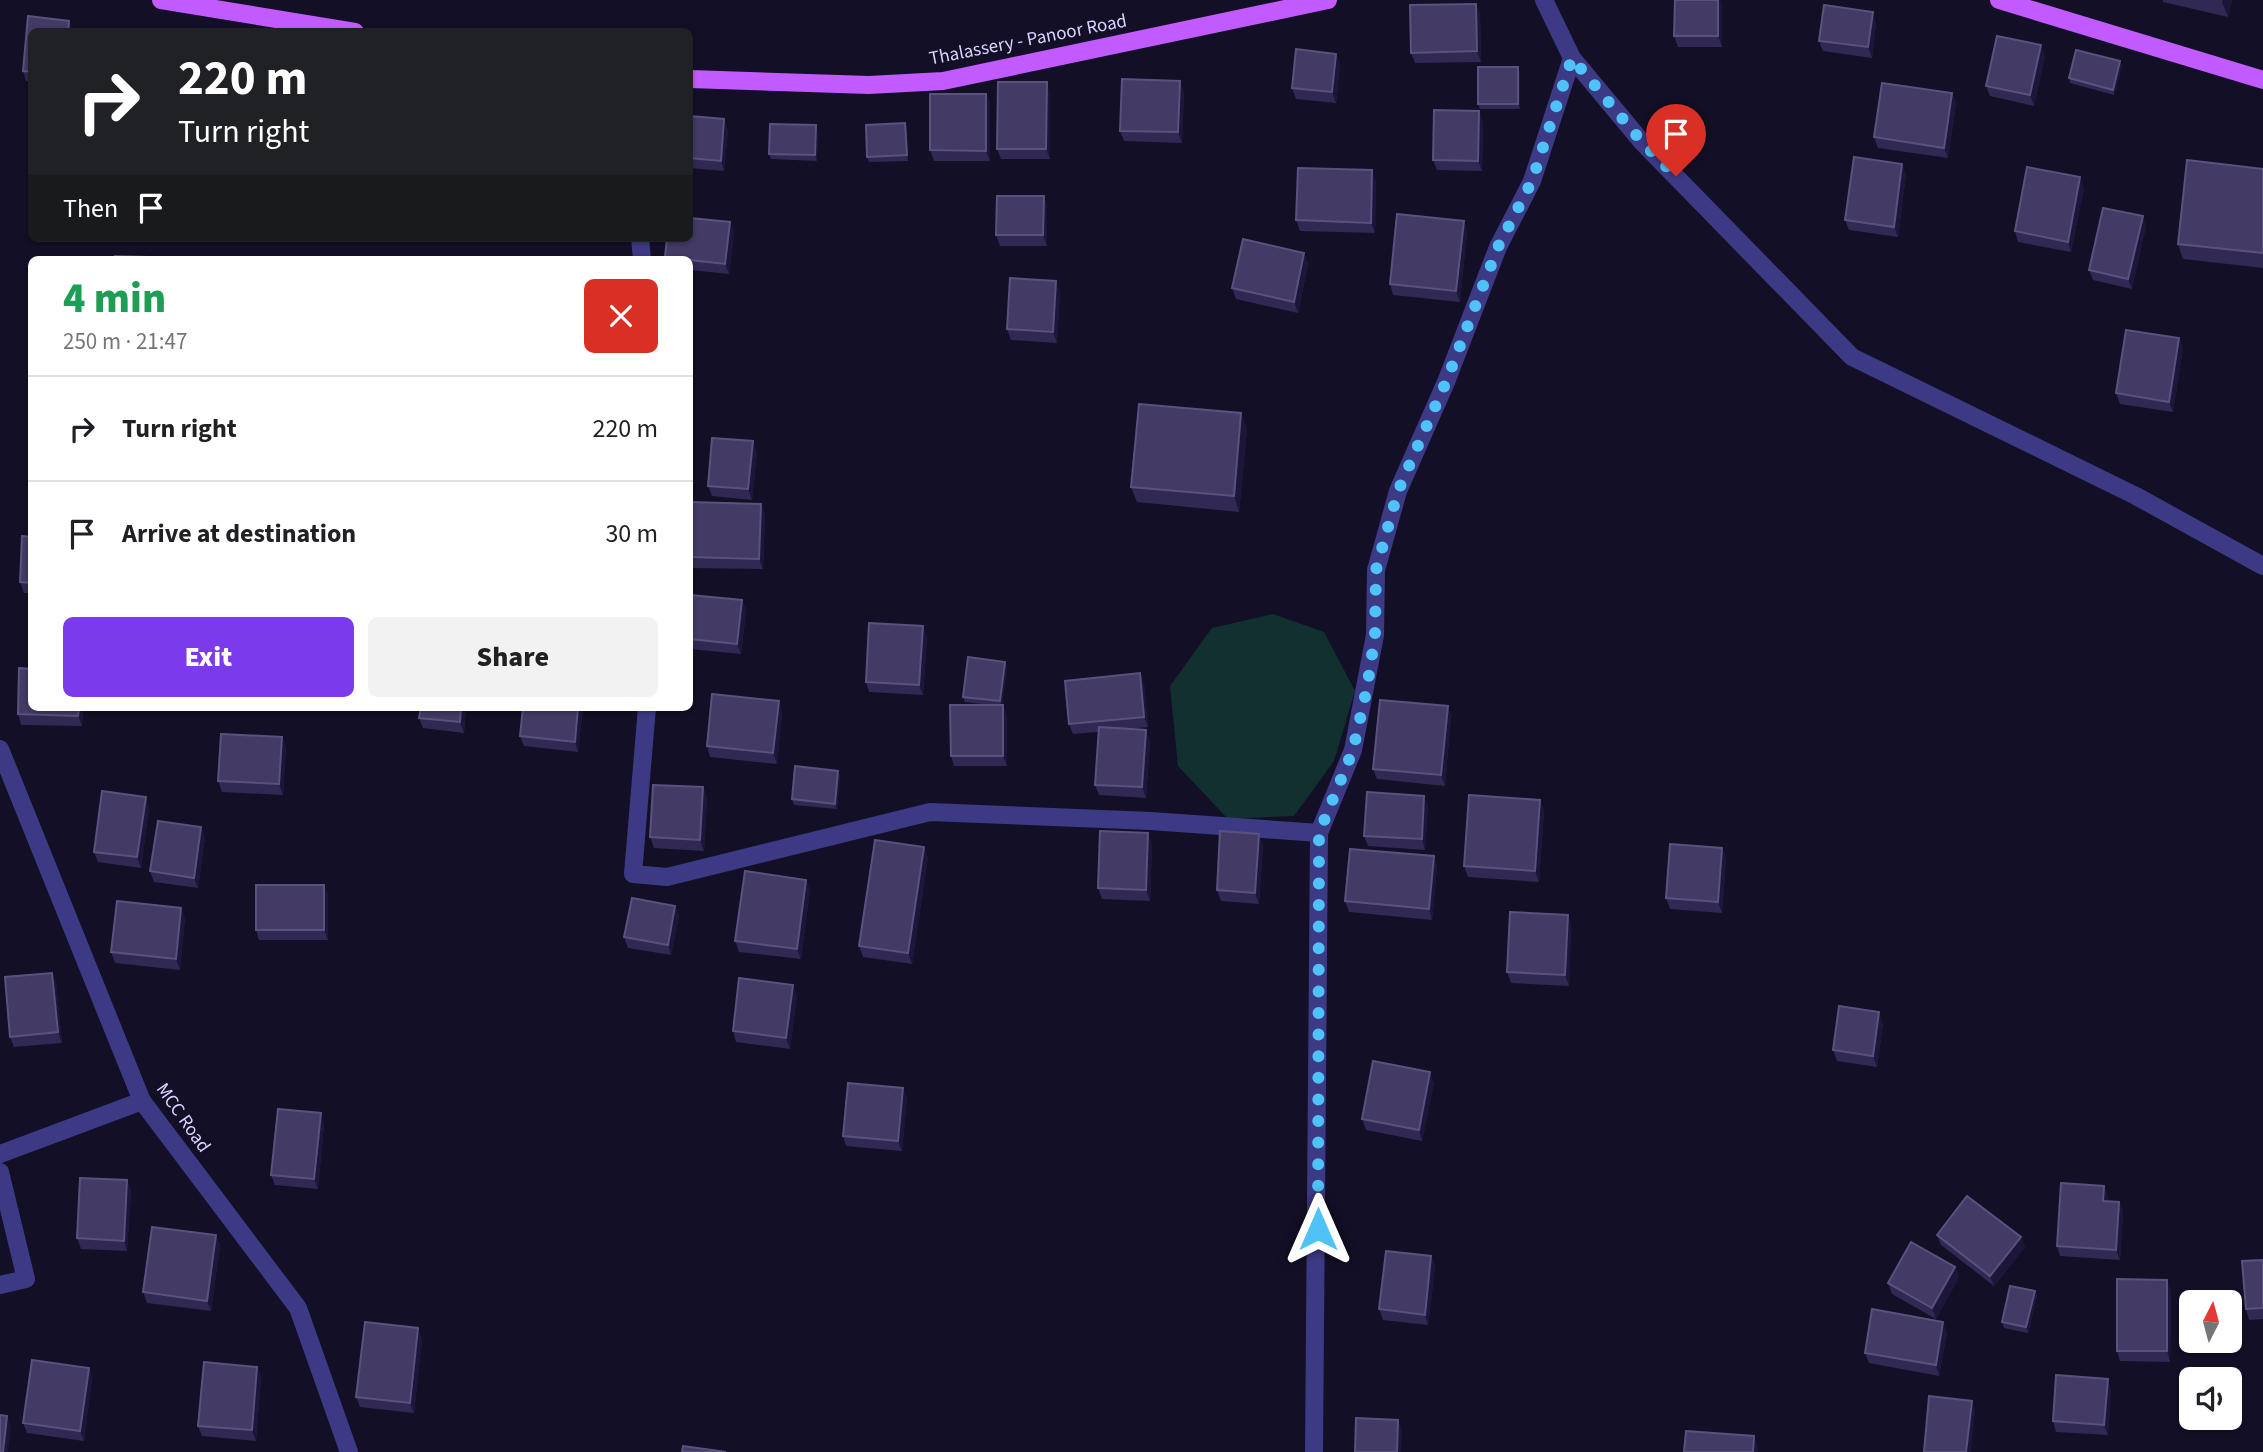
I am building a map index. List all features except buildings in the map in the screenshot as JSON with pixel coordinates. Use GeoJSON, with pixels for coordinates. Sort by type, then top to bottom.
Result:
{"type":"FeatureCollection","features":[{"type":"Feature","properties":{"kind":"main road"},"geometry":{"type":"LineString","coordinates":[[161,0],[331,28]]}},
{"type":"Feature","properties":{"kind":"main road","name":"Thalassery - Panoor Road"},"geometry":{"type":"LineString","coordinates":[[693,79],[869,85],[943,81],[1328,0]]}},
{"type":"Feature","properties":{"kind":"main road"},"geometry":{"type":"LineString","coordinates":[[1999,0],[2263,80]]}},
{"type":"Feature","properties":{"kind":"street"},"geometry":{"type":"LineString","coordinates":[[1544,0],[1572,58],[1642,142],[1852,357],[2136,496],[2263,566]]}},
{"type":"Feature","properties":{"kind":"street"},"geometry":{"type":"LineString","coordinates":[[1314,1452],[1319,833],[1353,750],[1375,635],[1376,570],[1398,491],[1446,382],[1498,247],[1532,181],[1572,58]]}},
{"type":"Feature","properties":{"kind":"street"},"geometry":{"type":"LineString","coordinates":[[647,711],[633,874],[667,877],[930,812],[1151,821],[1319,833]]}},
{"type":"Feature","properties":{"kind":"street","name":"MCC Road"},"geometry":{"type":"LineString","coordinates":[[0,749],[142,1101],[298,1308],[349,1452]]}},
{"type":"Feature","properties":{"kind":"street"},"geometry":{"type":"LineString","coordinates":[[0,1154],[142,1101]]}},
{"type":"Feature","properties":{"kind":"street"},"geometry":{"type":"LineString","coordinates":[[0,1172],[26,1279],[0,1285]]}},
{"type":"Feature","properties":{"kind":"green space"},"geometry":{"type":"Polygon","coordinates":[[[1273,614],[1324,632],[1355,691],[1334,761],[1294,816],[1228,819],[1178,766],[1170,686],[1212,628],[1273,614]]]}},
{"type":"Feature","properties":{"kind":"route"},"geometry":{"type":"LineString","coordinates":[[1318,1229],[1319,833],[1353,750],[1367,688],[1375,635],[1376,570],[1398,491],[1446,382],[1498,247],[1532,181],[1572,58],[1642,142],[1676,176]]}}]}
